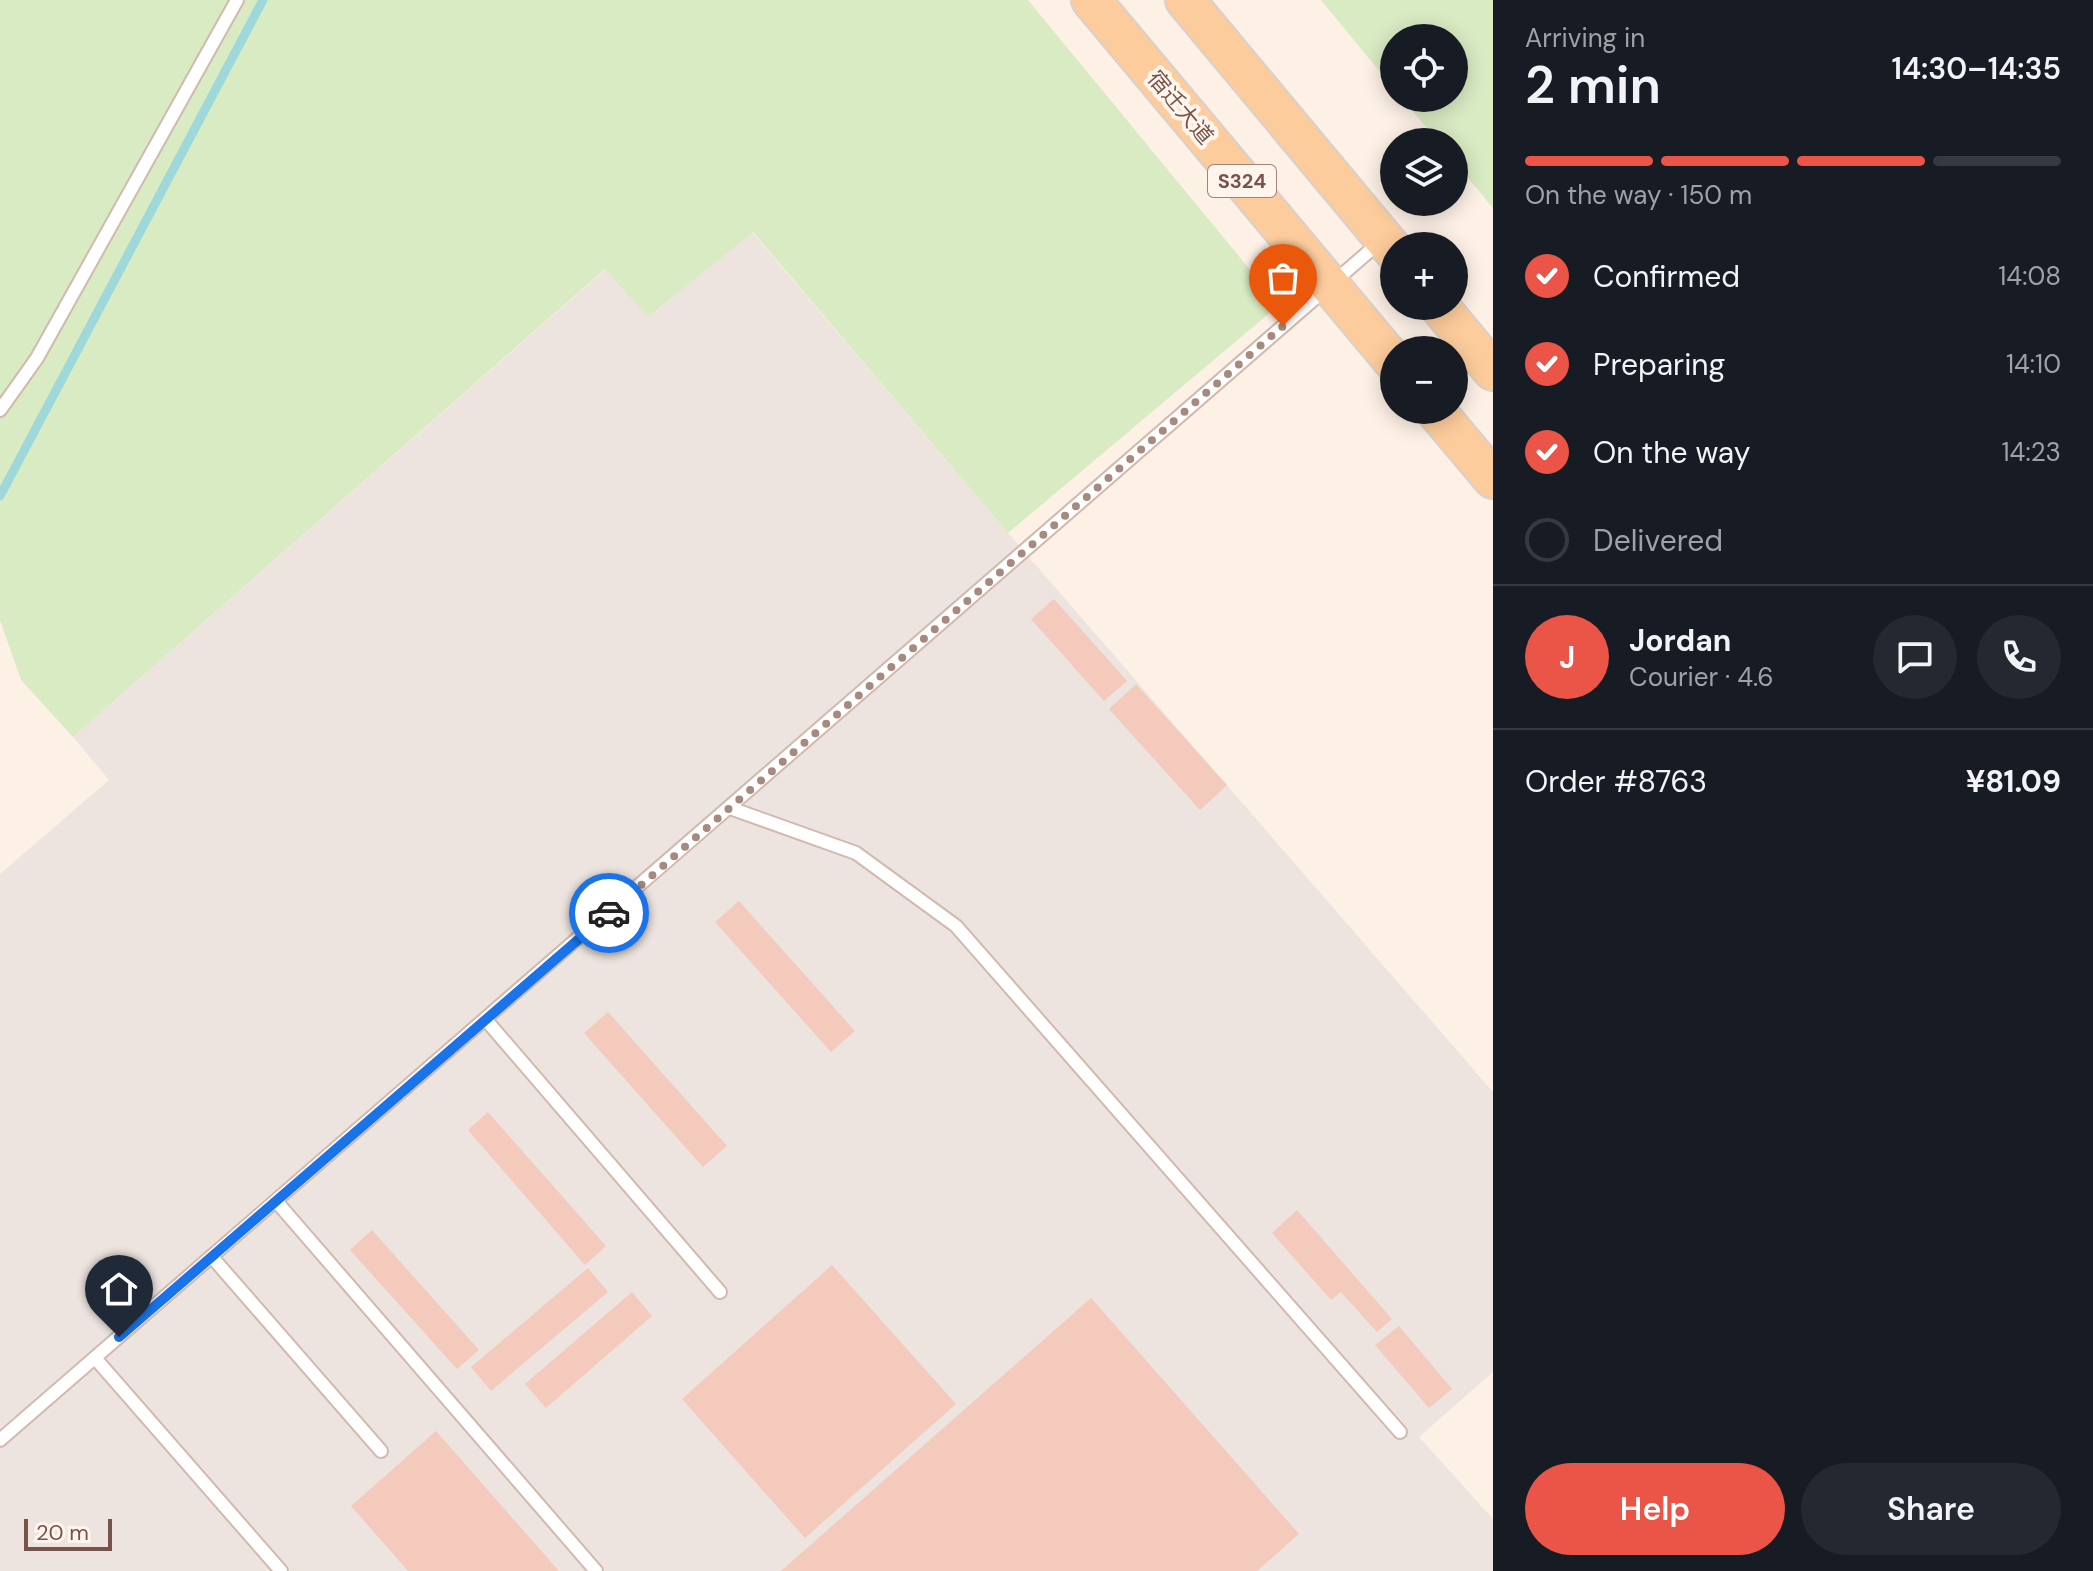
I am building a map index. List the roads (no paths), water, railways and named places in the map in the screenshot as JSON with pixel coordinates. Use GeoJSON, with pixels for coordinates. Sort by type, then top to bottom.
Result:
{"type":"FeatureCollection","features":[{"type":"Feature","properties":{"kind":"main road","name":"宿迁大道"},"geometry":{"type":"LineString","coordinates":[[1091,0],[1380,345]]}},
{"type":"Feature","properties":{"kind":"main road"},"geometry":{"type":"LineString","coordinates":[[1185,0],[1380,234]]}},
{"type":"Feature","properties":{"kind":"main road"},"geometry":{"type":"LineString","coordinates":[[1451,320],[1493,371]]}},
{"type":"Feature","properties":{"kind":"main road"},"geometry":{"type":"LineString","coordinates":[[1447,424],[1493,479]]}},
{"type":"Feature","properties":{"kind":"lane"},"geometry":{"type":"LineString","coordinates":[[0,410],[37,358],[237,0]]}},
{"type":"Feature","properties":{"kind":"lane"},"geometry":{"type":"LineString","coordinates":[[0,1440],[1330,285],[1380,251]]}},
{"type":"Feature","properties":{"kind":"lane"},"geometry":{"type":"LineString","coordinates":[[730,808],[856,853],[956,926],[1400,1432]]}},
{"type":"Feature","properties":{"kind":"lane"},"geometry":{"type":"LineString","coordinates":[[486,1020],[720,1292]]}},
{"type":"Feature","properties":{"kind":"lane"},"geometry":{"type":"LineString","coordinates":[[276,1201],[596,1571]]}},
{"type":"Feature","properties":{"kind":"lane"},"geometry":{"type":"LineString","coordinates":[[212,1257],[381,1451]]}},
{"type":"Feature","properties":{"kind":"lane"},"geometry":{"type":"LineString","coordinates":[[95,1358],[281,1571]]}},
{"type":"Feature","properties":{"kind":"waterway"},"geometry":{"type":"LineString","coordinates":[[0,496],[263,0]]}}]}
